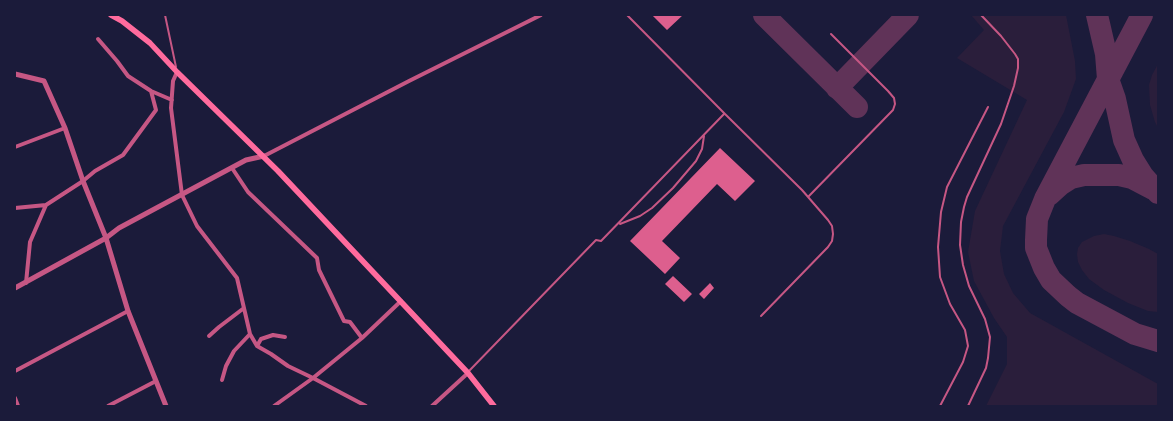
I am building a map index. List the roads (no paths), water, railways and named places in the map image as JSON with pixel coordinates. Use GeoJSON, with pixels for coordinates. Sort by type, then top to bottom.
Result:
{"type":"FeatureCollection","features":[{"type":"Feature","properties":{"kind":"main road"},"geometry":{"type":"LineString","coordinates":[[111,15],[150,43],[177,72],[264,156],[468,373],[494,406]]}},
{"type":"Feature","properties":{"kind":"street"},"geometry":{"type":"LineString","coordinates":[[15,288],[106,238],[119,228],[246,160],[264,156],[541,15]]}},
{"type":"Feature","properties":{"kind":"street"},"geometry":{"type":"LineString","coordinates":[[98,39],[117,60],[128,76],[151,91],[172,100]]}},
{"type":"Feature","properties":{"kind":"street"},"geometry":{"type":"LineString","coordinates":[[177,72],[173,81],[171,108],[182,195],[197,226],[237,278],[250,334],[257,346],[288,366],[366,406]]}},
{"type":"Feature","properties":{"kind":"street"},"geometry":{"type":"LineString","coordinates":[[15,74],[44,81],[106,238],[128,311],[166,406]]}},
{"type":"Feature","properties":{"kind":"street"},"geometry":{"type":"LineString","coordinates":[[15,208],[46,205],[95,171],[123,155],[156,110],[151,91]]}},
{"type":"Feature","properties":{"kind":"street"},"geometry":{"type":"LineString","coordinates":[[15,147],[64,128]]}},
{"type":"Feature","properties":{"kind":"street"},"geometry":{"type":"LineString","coordinates":[[232,168],[248,192],[317,258],[320,270],[344,321],[350,322],[362,338]]}},
{"type":"Feature","properties":{"kind":"street"},"geometry":{"type":"LineString","coordinates":[[26,283],[30,242],[46,205]]}},
{"type":"Feature","properties":{"kind":"street"},"geometry":{"type":"LineString","coordinates":[[274,406],[362,338],[400,301]]}},
{"type":"Feature","properties":{"kind":"street"},"geometry":{"type":"LineString","coordinates":[[209,336],[244,308]]}},
{"type":"Feature","properties":{"kind":"street"},"geometry":{"type":"LineString","coordinates":[[15,372],[128,311]]}},
{"type":"Feature","properties":{"kind":"street"},"geometry":{"type":"LineString","coordinates":[[222,380],[226,366],[234,351],[250,334]]}},
{"type":"Feature","properties":{"kind":"street"},"geometry":{"type":"LineString","coordinates":[[257,346],[261,339],[273,335],[285,336]]}},
{"type":"Feature","properties":{"kind":"street"},"geometry":{"type":"LineString","coordinates":[[432,406],[468,373]]}},
{"type":"Feature","properties":{"kind":"street"},"geometry":{"type":"LineString","coordinates":[[108,406],[156,382]]}},
{"type":"Feature","properties":{"kind":"street"},"geometry":{"type":"LineString","coordinates":[[15,398],[18,406]]}},
{"type":"Feature","properties":{"kind":"lane"},"geometry":{"type":"LineString","coordinates":[[165,15],[177,72]]}},
{"type":"Feature","properties":{"kind":"lane"},"geometry":{"type":"LineString","coordinates":[[627,15],[808,197],[832,226],[832,241],[828,247],[761,316]]}},
{"type":"Feature","properties":{"kind":"lane"},"geometry":{"type":"LineString","coordinates":[[968,406],[986,368],[990,336],[985,319],[969,286],[962,265],[960,245],[961,222],[967,197],[1001,124],[1018,68],[1018,59],[1015,54],[981,15]]}},
{"type":"Feature","properties":{"kind":"lane"},"geometry":{"type":"LineString","coordinates":[[808,197],[893,110],[895,104],[894,98],[888,91],[831,34]]}},
{"type":"Feature","properties":{"kind":"lane"},"geometry":{"type":"LineString","coordinates":[[940,406],[963,362],[968,346],[965,330],[950,304],[940,277],[938,247],[941,212],[947,187],[988,107]]}},
{"type":"Feature","properties":{"kind":"lane"},"geometry":{"type":"LineString","coordinates":[[468,373],[596,240],[601,242],[724,114]]}},
{"type":"Feature","properties":{"kind":"lane"},"geometry":{"type":"LineString","coordinates":[[618,224],[640,216],[668,193],[696,161],[702,149],[704,136]]}}]}
